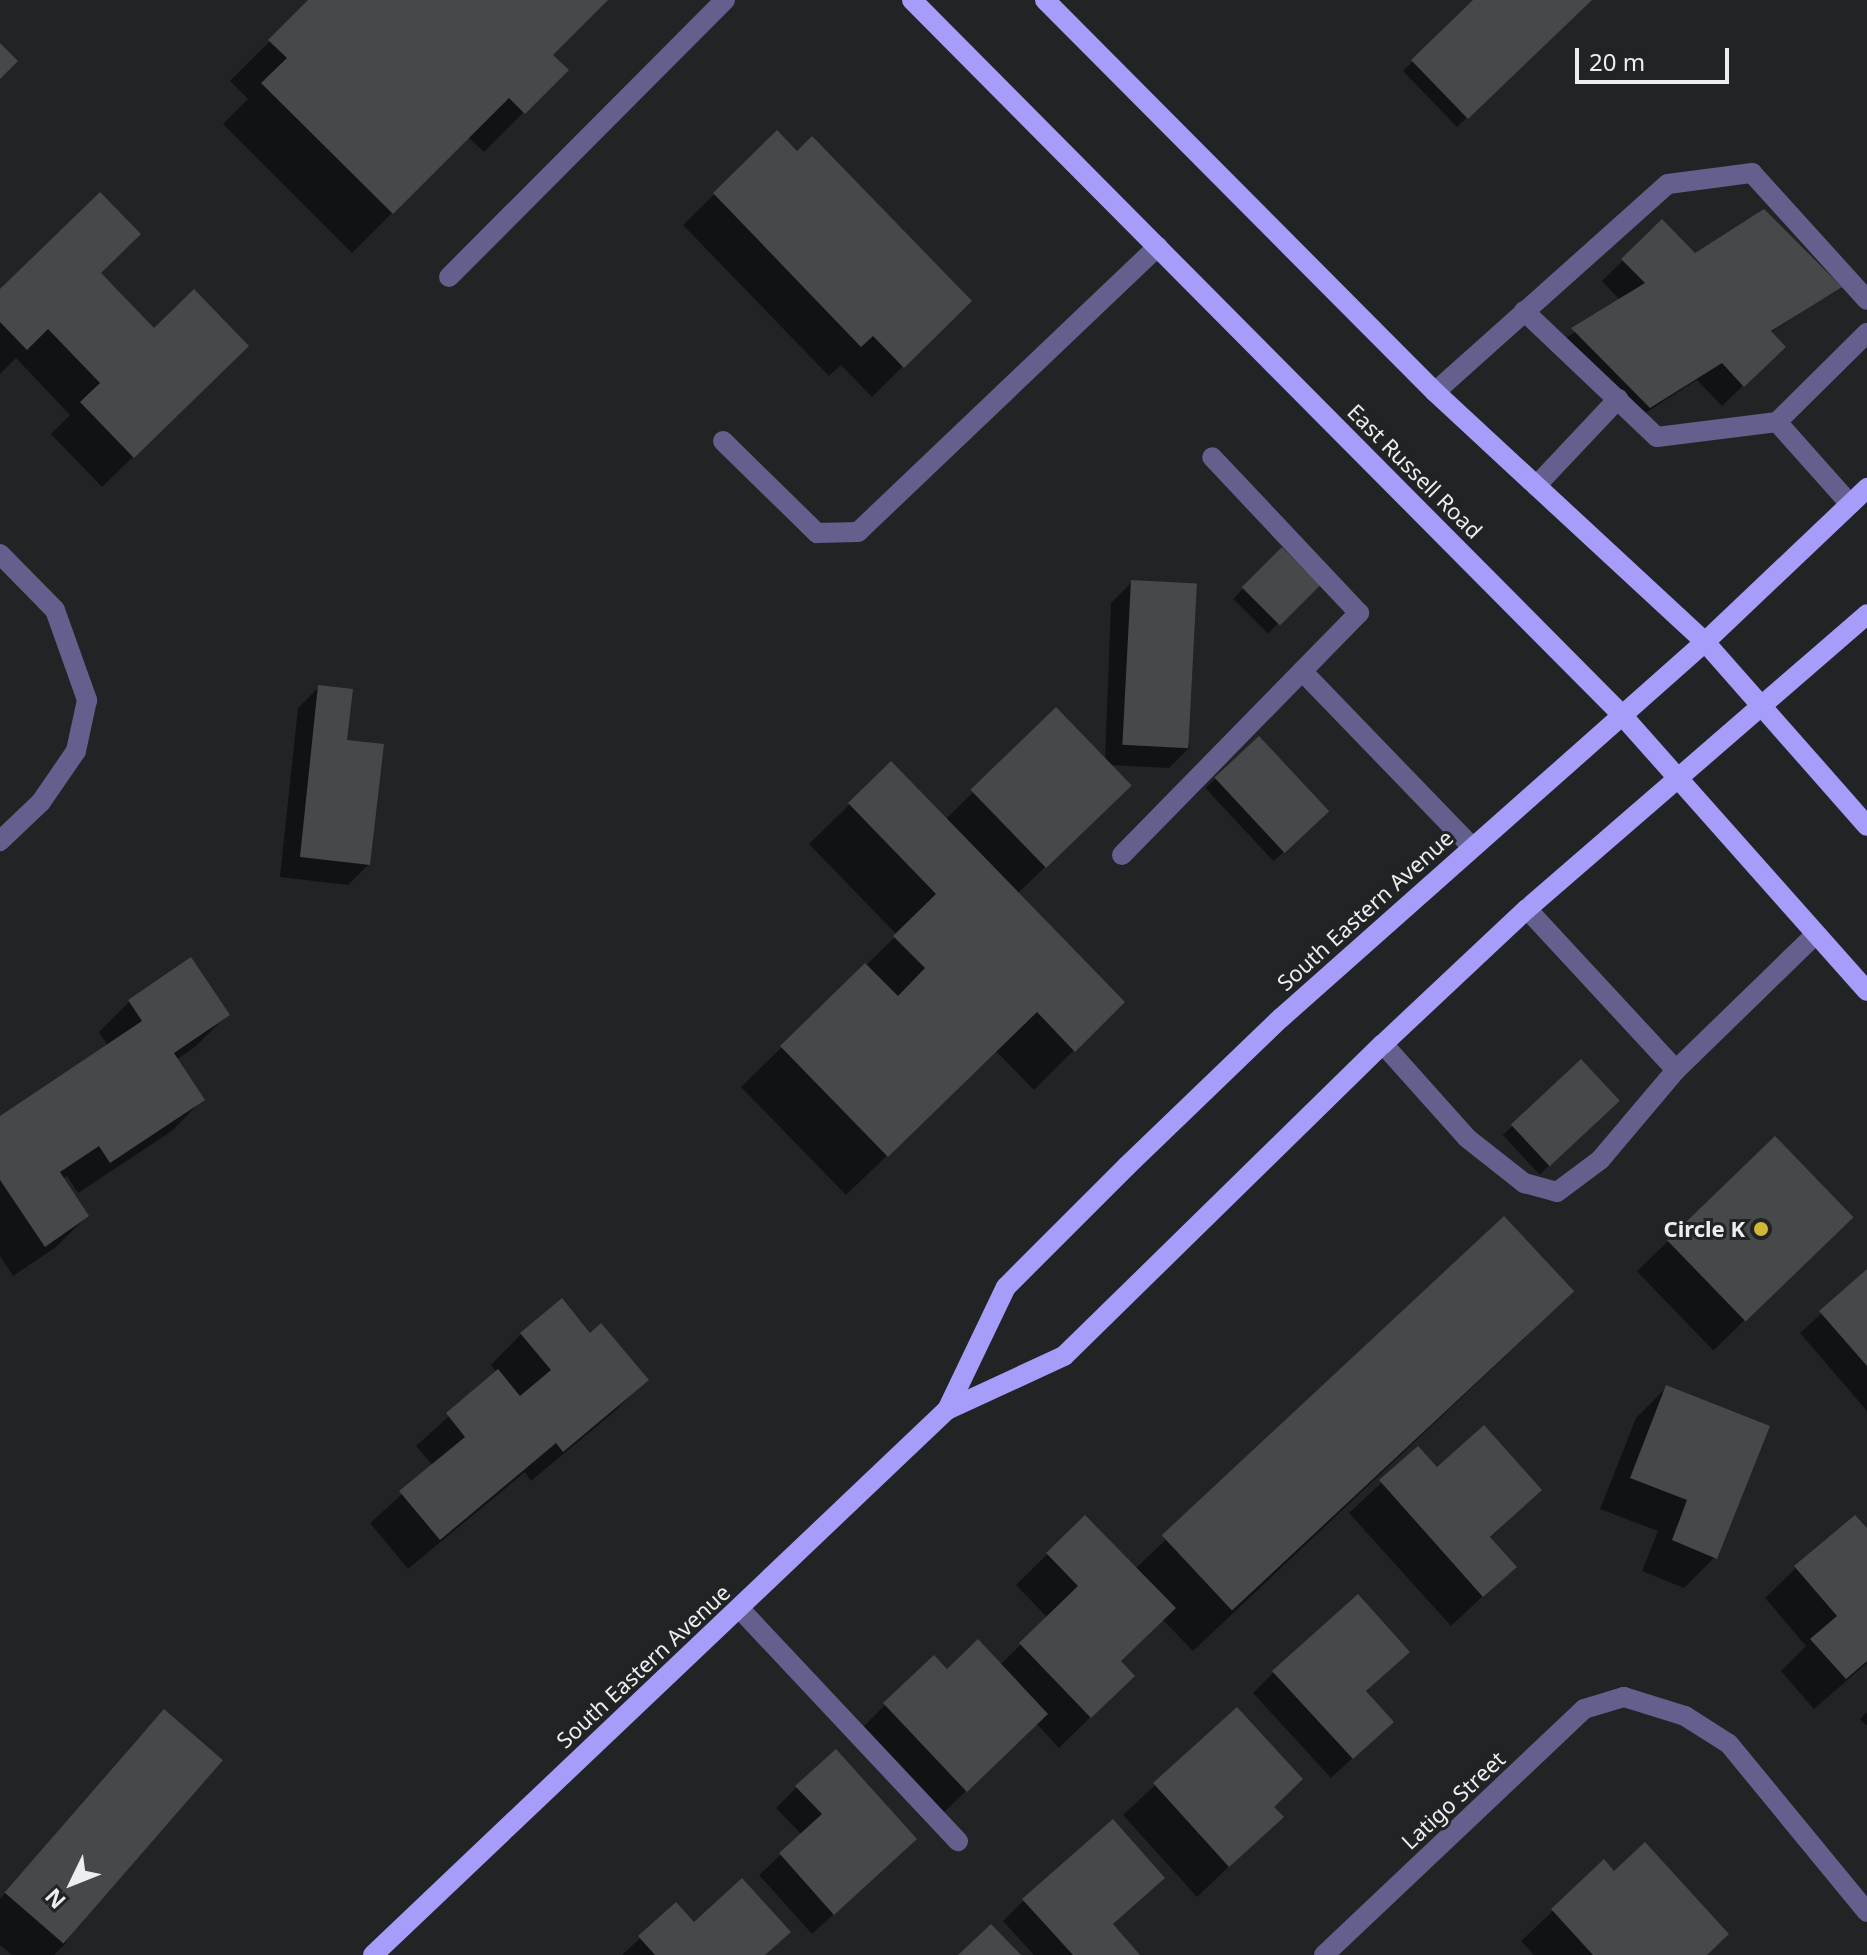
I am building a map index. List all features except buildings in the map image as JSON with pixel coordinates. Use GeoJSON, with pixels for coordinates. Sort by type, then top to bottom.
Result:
{"type":"FeatureCollection","features":[{"type":"Feature","properties":{"kind":"main road","name":"East Russell Road"},"geometry":{"type":"LineString","coordinates":[[912,0],[1621,714],[1867,991]]}},
{"type":"Feature","properties":{"kind":"main road"},"geometry":{"type":"LineString","coordinates":[[1045,0],[1435,392],[1705,642],[1867,826]]}},
{"type":"Feature","properties":{"kind":"main road","name":"South Eastern Avenue"},"geometry":{"type":"LineString","coordinates":[[947,1410],[1006,1287],[1281,1018],[1705,642],[1867,488]]}},
{"type":"Feature","properties":{"kind":"main road","name":"South Eastern Avenue"},"geometry":{"type":"LineString","coordinates":[[373,1955],[947,1410],[1064,1356],[1383,1044],[1527,909],[1677,775],[1867,614]]}},
{"type":"Feature","properties":{"kind":"street"},"geometry":{"type":"LineString","coordinates":[[449,277],[725,0]]}},
{"type":"Feature","properties":{"kind":"street"},"geometry":{"type":"LineString","coordinates":[[1435,392],[1668,184],[1752,173],[1867,300]]}},
{"type":"Feature","properties":{"kind":"street"},"geometry":{"type":"LineString","coordinates":[[723,441],[817,533],[858,532],[1158,246]]}},
{"type":"Feature","properties":{"kind":"street"},"geometry":{"type":"LineString","coordinates":[[1524,311],[1657,437],[1777,422],[1867,333]]}},
{"type":"Feature","properties":{"kind":"street"},"geometry":{"type":"LineString","coordinates":[[1536,486],[1618,399]]}},
{"type":"Feature","properties":{"kind":"street"},"geometry":{"type":"LineString","coordinates":[[1777,422],[1850,504]]}},
{"type":"Feature","properties":{"kind":"street"},"geometry":{"type":"LineString","coordinates":[[1122,855],[1359,613],[1212,457]]}},
{"type":"Feature","properties":{"kind":"street"},"geometry":{"type":"LineString","coordinates":[[0,554],[55,610],[87,700],[76,751],[41,802],[0,841]]}},
{"type":"Feature","properties":{"kind":"street"},"geometry":{"type":"LineString","coordinates":[[1303,672],[1472,847]]}},
{"type":"Feature","properties":{"kind":"street"},"geometry":{"type":"LineString","coordinates":[[1527,909],[1676,1070]]}},
{"type":"Feature","properties":{"kind":"street"},"geometry":{"type":"LineString","coordinates":[[1383,1044],[1467,1138],[1524,1183],[1557,1192],[1600,1160],[1676,1070],[1816,934]]}},
{"type":"Feature","properties":{"kind":"street"},"geometry":{"type":"LineString","coordinates":[[739,1608],[958,1841]]}},
{"type":"Feature","properties":{"kind":"street","name":"Latigo Street"},"geometry":{"type":"LineString","coordinates":[[1324,1955],[1584,1709],[1624,1697],[1685,1716],[1729,1744],[1867,1912]]}},
{"type":"Feature","properties":{"kind":"place","name":"Circle K"},"geometry":{"type":"Point","coordinates":[1761,1229]}}]}
